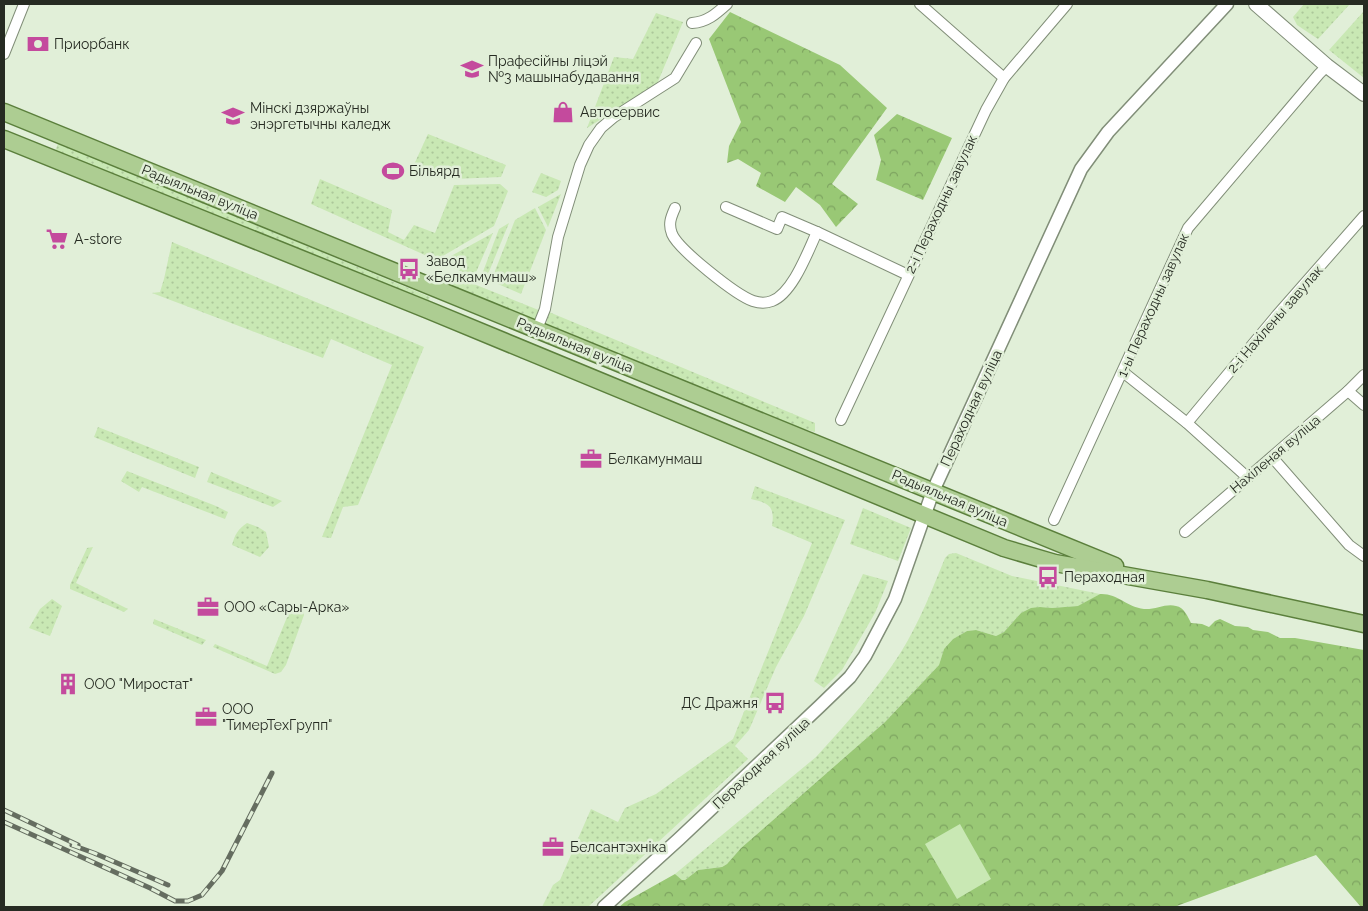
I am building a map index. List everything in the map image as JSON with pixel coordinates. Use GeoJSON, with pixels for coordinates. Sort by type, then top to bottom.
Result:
{"type":"FeatureCollection","features":[{"type":"Feature","properties":{"kind":"main road"},"geometry":{"type":"LineString","coordinates":[[1256,4],[1327,66],[1364,94]]}},
{"type":"Feature","properties":{"kind":"main road","name":"Радыяльная вуліца"},"geometry":{"type":"LineString","coordinates":[[4,112],[1146,578]]}},
{"type":"Feature","properties":{"kind":"main road","name":"Радыяльная вуліца"},"geometry":{"type":"LineString","coordinates":[[4,139],[428,310],[1004,548],[1052,562],[1146,578],[1364,624]]}},
{"type":"Feature","properties":{"kind":"main road"},"geometry":{"type":"LineString","coordinates":[[665,409],[673,386]]}},
{"type":"Feature","properties":{"kind":"street"},"geometry":{"type":"LineString","coordinates":[[4,54],[24,4]]}},
{"type":"Feature","properties":{"kind":"street"},"geometry":{"type":"LineString","coordinates":[[692,23],[702,22],[711,18],[727,4]]}},
{"type":"Feature","properties":{"kind":"street"},"geometry":{"type":"LineString","coordinates":[[920,4],[1004,78]]}},
{"type":"Feature","properties":{"kind":"street","name":"2-і Пераходны завулак"},"geometry":{"type":"LineString","coordinates":[[841,420],[986,110],[1004,78],[1067,4]]}},
{"type":"Feature","properties":{"kind":"street","name":"Пераходная вуліца"},"geometry":{"type":"LineString","coordinates":[[604,907],[722,799],[850,677],[869,649],[895,599],[933,491],[1081,168],[1108,132],[1227,4]]}},
{"type":"Feature","properties":{"kind":"street"},"geometry":{"type":"LineString","coordinates":[[537,329],[545,309],[558,237],[580,165],[590,146],[601,128],[614,117],[675,78],[696,43]]}},
{"type":"Feature","properties":{"kind":"street","name":"1-ы Пераходны завулак"},"geometry":{"type":"LineString","coordinates":[[1054,520],[1188,228],[1327,66]]}},
{"type":"Feature","properties":{"kind":"street"},"geometry":{"type":"LineString","coordinates":[[726,207],[777,228],[782,217],[908,274]]}},
{"type":"Feature","properties":{"kind":"street"},"geometry":{"type":"LineString","coordinates":[[675,208],[670,225],[672,234],[681,247],[721,281],[753,301],[758,302],[773,300],[783,293],[794,279],[817,232]]}},
{"type":"Feature","properties":{"kind":"street","name":"2-і Нахілены завулак"},"geometry":{"type":"LineString","coordinates":[[1187,423],[1277,315],[1364,216]]}},
{"type":"Feature","properties":{"kind":"street"},"geometry":{"type":"LineString","coordinates":[[1123,372],[1187,423],[1247,477]]}},
{"type":"Feature","properties":{"kind":"street","name":"Нахіленая вуліца"},"geometry":{"type":"LineString","coordinates":[[1185,532],[1364,375]]}},
{"type":"Feature","properties":{"kind":"street"},"geometry":{"type":"LineString","coordinates":[[1348,391],[1364,405]]}},
{"type":"Feature","properties":{"kind":"street"},"geometry":{"type":"LineString","coordinates":[[1272,457],[1349,545],[1364,556]]}},
{"type":"Feature","properties":{"kind":"green space"},"geometry":{"type":"Polygon","coordinates":[[[1304,4],[1350,4],[1318,39],[1297,25],[1293,17],[1304,4]]]}},
{"type":"Feature","properties":{"kind":"green space"},"geometry":{"type":"Polygon","coordinates":[[[1364,11],[1364,78],[1329,50],[1364,11]]]}},
{"type":"Feature","properties":{"kind":"green space"},"geometry":{"type":"Polygon","coordinates":[[[730,12],[840,65],[887,108],[832,184],[858,204],[836,227],[820,205],[796,187],[785,202],[756,186],[761,173],[738,159],[727,163],[729,146],[741,122],[709,39],[730,12]]]}},
{"type":"Feature","properties":{"kind":"green space"},"geometry":{"type":"Polygon","coordinates":[[[656,13],[683,22],[657,84],[587,128],[614,57],[633,59],[656,13]]]}},
{"type":"Feature","properties":{"kind":"green space"},"geometry":{"type":"Polygon","coordinates":[[[897,114],[952,138],[923,200],[876,180],[881,160],[874,135],[897,114]]]}},
{"type":"Feature","properties":{"kind":"green space"},"geometry":{"type":"Polygon","coordinates":[[[428,134],[506,165],[501,177],[453,179],[420,167],[417,173],[411,171],[428,134]]]}},
{"type":"Feature","properties":{"kind":"green space"},"geometry":{"type":"Polygon","coordinates":[[[58,143],[430,297],[427,305],[55,152],[58,143]]]}},
{"type":"Feature","properties":{"kind":"green space"},"geometry":{"type":"Polygon","coordinates":[[[541,173],[561,181],[558,190],[546,197],[532,192],[541,173]]]}},
{"type":"Feature","properties":{"kind":"green space"},"geometry":{"type":"Polygon","coordinates":[[[320,179],[392,210],[388,232],[404,240],[414,225],[435,233],[454,185],[500,184],[508,191],[494,226],[436,260],[311,204],[320,179]]]}},
{"type":"Feature","properties":{"kind":"green space"},"geometry":{"type":"Polygon","coordinates":[[[561,194],[548,227],[538,207],[561,194]]]}},
{"type":"Feature","properties":{"kind":"green space"},"geometry":{"type":"Polygon","coordinates":[[[535,208],[546,230],[521,294],[491,281],[515,220],[535,208]]]}},
{"type":"Feature","properties":{"kind":"green space"},"geometry":{"type":"Polygon","coordinates":[[[509,223],[486,279],[481,277],[499,229],[509,223]]]}},
{"type":"Feature","properties":{"kind":"green space"},"geometry":{"type":"Polygon","coordinates":[[[493,233],[474,277],[440,262],[493,233]]]}},
{"type":"Feature","properties":{"kind":"green space"},"geometry":{"type":"Polygon","coordinates":[[[172,242],[424,347],[358,505],[343,507],[331,538],[322,537],[392,365],[331,339],[323,358],[152,293],[160,292],[172,242]]]}},
{"type":"Feature","properties":{"kind":"green space"},"geometry":{"type":"Polygon","coordinates":[[[449,274],[541,311],[536,319],[529,320],[445,285],[449,274]]]}},
{"type":"Feature","properties":{"kind":"green space"},"geometry":{"type":"Polygon","coordinates":[[[549,312],[815,423],[815,432],[789,425],[546,325],[549,312]]]}},
{"type":"Feature","properties":{"kind":"green space"},"geometry":{"type":"Polygon","coordinates":[[[98,427],[199,467],[195,478],[94,437],[98,427]]]}},
{"type":"Feature","properties":{"kind":"green space"},"geometry":{"type":"Polygon","coordinates":[[[127,471],[216,506],[228,512],[225,519],[142,487],[139,492],[121,481],[127,471]]]}},
{"type":"Feature","properties":{"kind":"green space"},"geometry":{"type":"Polygon","coordinates":[[[211,472],[282,501],[273,507],[207,482],[211,472]]]}},
{"type":"Feature","properties":{"kind":"green space"},"geometry":{"type":"Polygon","coordinates":[[[755,486],[845,520],[804,616],[776,667],[749,730],[735,746],[748,759],[588,907],[542,907],[553,885],[560,880],[591,809],[618,822],[625,808],[656,794],[733,739],[812,543],[772,526],[773,514],[769,506],[751,499],[755,486]]]}},
{"type":"Feature","properties":{"kind":"green space"},"geometry":{"type":"Polygon","coordinates":[[[863,508],[911,528],[898,561],[850,544],[863,508]]]}},
{"type":"Feature","properties":{"kind":"green space"},"geometry":{"type":"Polygon","coordinates":[[[247,523],[266,532],[269,547],[260,557],[232,545],[237,532],[247,523]]]}},
{"type":"Feature","properties":{"kind":"green space"},"geometry":{"type":"Polygon","coordinates":[[[93,547],[76,583],[128,609],[124,612],[70,589],[70,585],[87,548],[93,547]]]}},
{"type":"Feature","properties":{"kind":"green space"},"geometry":{"type":"Polygon","coordinates":[[[956,553],[1012,576],[1100,594],[1079,606],[1040,607],[1021,613],[1004,632],[996,636],[976,630],[967,631],[953,639],[944,649],[939,665],[885,722],[741,848],[727,864],[722,867],[698,870],[685,880],[682,880],[675,874],[816,757],[861,706],[882,680],[908,641],[945,558],[949,554],[956,553]]]}},
{"type":"Feature","properties":{"kind":"green space"},"geometry":{"type":"Polygon","coordinates":[[[863,574],[888,581],[875,613],[842,670],[824,688],[814,681],[863,574]]]}},
{"type":"Feature","properties":{"kind":"green space"},"geometry":{"type":"Polygon","coordinates":[[[1100,594],[1112,596],[1132,606],[1144,609],[1168,605],[1179,607],[1191,623],[1209,627],[1220,619],[1235,626],[1268,632],[1280,638],[1295,638],[1364,650],[1364,907],[1361,907],[1316,855],[1174,907],[619,907],[675,874],[682,880],[685,880],[698,870],[722,867],[727,864],[741,848],[885,722],[939,665],[944,649],[953,639],[967,631],[976,630],[996,636],[1004,632],[1021,613],[1031,608],[1078,606],[1100,594]]]}},
{"type":"Feature","properties":{"kind":"green space"},"geometry":{"type":"Polygon","coordinates":[[[52,599],[62,606],[50,636],[29,628],[40,609],[52,599]]]}},
{"type":"Feature","properties":{"kind":"green space"},"geometry":{"type":"Polygon","coordinates":[[[292,605],[303,611],[304,615],[286,665],[281,672],[275,674],[213,647],[215,644],[267,666],[292,605]]]}},
{"type":"Feature","properties":{"kind":"green space"},"geometry":{"type":"Polygon","coordinates":[[[154,619],[206,640],[202,645],[153,624],[154,619]]]}},
{"type":"Feature","properties":{"kind":"green space"},"geometry":{"type":"Polygon","coordinates":[[[960,824],[991,879],[957,899],[925,844],[960,824]]]}},
{"type":"Feature","properties":{"kind":"railway"},"geometry":{"type":"LineString","coordinates":[[4,822],[175,901],[188,901],[202,895],[222,871],[272,773]]}},
{"type":"Feature","properties":{"kind":"railway"},"geometry":{"type":"LineString","coordinates":[[4,810],[78,845]]}},
{"type":"Feature","properties":{"kind":"railway"},"geometry":{"type":"LineString","coordinates":[[72,845],[168,885]]}},
{"type":"Feature","properties":{"kind":"place","name":"Приорбанк"},"geometry":{"type":"Point","coordinates":[38,44]}},
{"type":"Feature","properties":{"kind":"place","name":"Прафесійны ліцэй №3 машынабудавання"},"geometry":{"type":"Point","coordinates":[472,69]}},
{"type":"Feature","properties":{"kind":"place","name":"Автосервис"},"geometry":{"type":"Point","coordinates":[563,112]}},
{"type":"Feature","properties":{"kind":"place","name":"Мінскі дзяржаўны энэргетычны каледж"},"geometry":{"type":"Point","coordinates":[233,116]}},
{"type":"Feature","properties":{"kind":"place","name":"Більярд"},"geometry":{"type":"Point","coordinates":[393,171]}},
{"type":"Feature","properties":{"kind":"place","name":"А-store"},"geometry":{"type":"Point","coordinates":[57,239]}},
{"type":"Feature","properties":{"kind":"place","name":"Завод «Белкамунмаш»"},"geometry":{"type":"Point","coordinates":[409,269]}},
{"type":"Feature","properties":{"kind":"place","name":"Белкамунмаш"},"geometry":{"type":"Point","coordinates":[591,459]}},
{"type":"Feature","properties":{"kind":"place","name":"Пераходная"},"geometry":{"type":"Point","coordinates":[1048,577]}},
{"type":"Feature","properties":{"kind":"place","name":"ООО «Сары-Арка»"},"geometry":{"type":"Point","coordinates":[208,607]}},
{"type":"Feature","properties":{"kind":"place","name":"ООО \"Миростат\""},"geometry":{"type":"Point","coordinates":[68,684]}},
{"type":"Feature","properties":{"kind":"place","name":"ДС Дражня"},"geometry":{"type":"Point","coordinates":[775,703]}},
{"type":"Feature","properties":{"kind":"place","name":"ООО \"ТимерТехГрупп\""},"geometry":{"type":"Point","coordinates":[206,717]}},
{"type":"Feature","properties":{"kind":"place","name":"Белсантэхніка"},"geometry":{"type":"Point","coordinates":[553,847]}}]}
